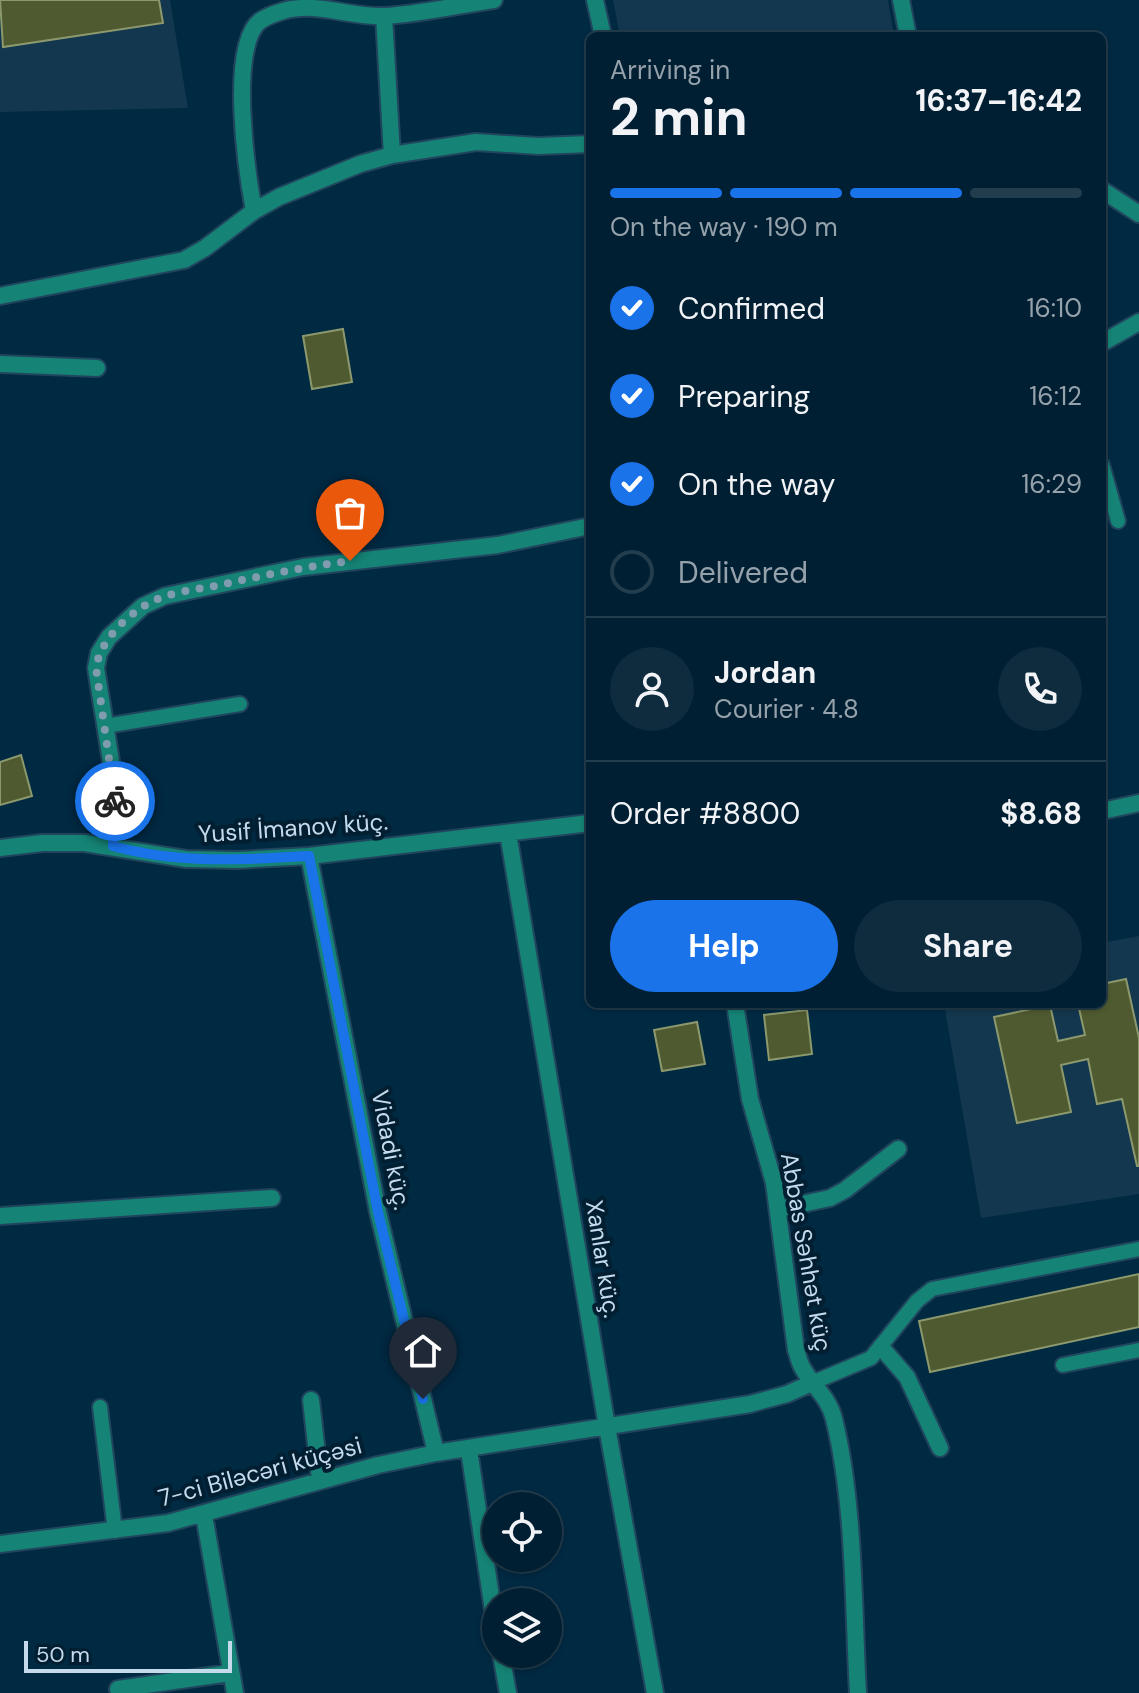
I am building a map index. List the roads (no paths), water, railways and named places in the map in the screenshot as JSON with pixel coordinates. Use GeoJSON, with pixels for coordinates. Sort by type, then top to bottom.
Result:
{"type":"FeatureCollection","features":[{"type":"Feature","properties":{"kind":"street"},"geometry":{"type":"LineString","coordinates":[[254,211],[245,161],[242,104],[245,60],[251,34],[260,21],[282,11],[306,8],[384,16],[494,0]]}},
{"type":"Feature","properties":{"kind":"street"},"geometry":{"type":"LineString","coordinates":[[595,0],[602,32]]}},
{"type":"Feature","properties":{"kind":"street"},"geometry":{"type":"LineString","coordinates":[[901,0],[907,32]]}},
{"type":"Feature","properties":{"kind":"street"},"geometry":{"type":"LineString","coordinates":[[384,16],[392,155]]}},
{"type":"Feature","properties":{"kind":"street"},"geometry":{"type":"LineString","coordinates":[[0,296],[184,260],[279,197],[360,164],[392,155],[476,142],[538,146],[586,144]]}},
{"type":"Feature","properties":{"kind":"street"},"geometry":{"type":"LineString","coordinates":[[1106,193],[1139,214]]}},
{"type":"Feature","properties":{"kind":"street"},"geometry":{"type":"LineString","coordinates":[[1106,341],[1139,322]]}},
{"type":"Feature","properties":{"kind":"street"},"geometry":{"type":"LineString","coordinates":[[0,364],[97,368]]}},
{"type":"Feature","properties":{"kind":"street"},"geometry":{"type":"LineString","coordinates":[[113,846],[115,786],[96,668],[99,653],[109,637],[143,606],[165,596],[303,567],[498,545],[586,527]]}},
{"type":"Feature","properties":{"kind":"street"},"geometry":{"type":"LineString","coordinates":[[1106,810],[1139,803]]}},
{"type":"Feature","properties":{"kind":"street","name":"Yusif İmanov küç."},"geometry":{"type":"LineString","coordinates":[[0,848],[42,843],[84,843],[207,861],[309,856],[586,823]]}},
{"type":"Feature","properties":{"kind":"street","name":"Xanlar küç."},"geometry":{"type":"LineString","coordinates":[[508,833],[607,1427],[655,1693]]}},
{"type":"Feature","properties":{"kind":"street","name":"Vidadi küç."},"geometry":{"type":"LineString","coordinates":[[309,856],[378,1212],[436,1453]]}},
{"type":"Feature","properties":{"kind":"street","name":"Abbas Səhhət küç"},"geometry":{"type":"LineString","coordinates":[[736,1008],[750,1099],[779,1209],[796,1350],[802,1368],[826,1398],[840,1450],[850,1537],[858,1693]]}},
{"type":"Feature","properties":{"kind":"street"},"geometry":{"type":"LineString","coordinates":[[779,1209],[830,1198],[898,1149]]}},
{"type":"Feature","properties":{"kind":"street"},"geometry":{"type":"LineString","coordinates":[[0,1216],[272,1198]]}},
{"type":"Feature","properties":{"kind":"street"},"geometry":{"type":"LineString","coordinates":[[881,1347],[907,1377],[940,1448]]}},
{"type":"Feature","properties":{"kind":"street","name":"7-ci Biləcəri küçəsi"},"geometry":{"type":"LineString","coordinates":[[0,1544],[115,1531],[204,1515],[320,1480],[436,1453],[750,1404],[787,1394],[814,1382]]}},
{"type":"Feature","properties":{"kind":"street"},"geometry":{"type":"LineString","coordinates":[[311,1400],[320,1480]]}},
{"type":"Feature","properties":{"kind":"street"},"geometry":{"type":"LineString","coordinates":[[469,1450],[490,1588]]}},
{"type":"Feature","properties":{"kind":"street"},"geometry":{"type":"LineString","coordinates":[[204,1515],[235,1693]]}},
{"type":"Feature","properties":{"kind":"street"},"geometry":{"type":"LineString","coordinates":[[504,1668],[508,1693]]}},
{"type":"Feature","properties":{"kind":"street"},"geometry":{"type":"LineString","coordinates":[[118,1689],[230,1673]]}},
{"type":"Feature","properties":{"kind":"lane"},"geometry":{"type":"LineString","coordinates":[[1106,479],[1118,521]]}},
{"type":"Feature","properties":{"kind":"lane"},"geometry":{"type":"LineString","coordinates":[[105,726],[240,704]]}},
{"type":"Feature","properties":{"kind":"lane"},"geometry":{"type":"LineString","coordinates":[[814,1382],[871,1358],[917,1301],[932,1289],[1139,1249]]}},
{"type":"Feature","properties":{"kind":"lane"},"geometry":{"type":"LineString","coordinates":[[1063,1365],[1139,1350]]}},
{"type":"Feature","properties":{"kind":"lane"},"geometry":{"type":"LineString","coordinates":[[100,1407],[115,1531]]}}]}
